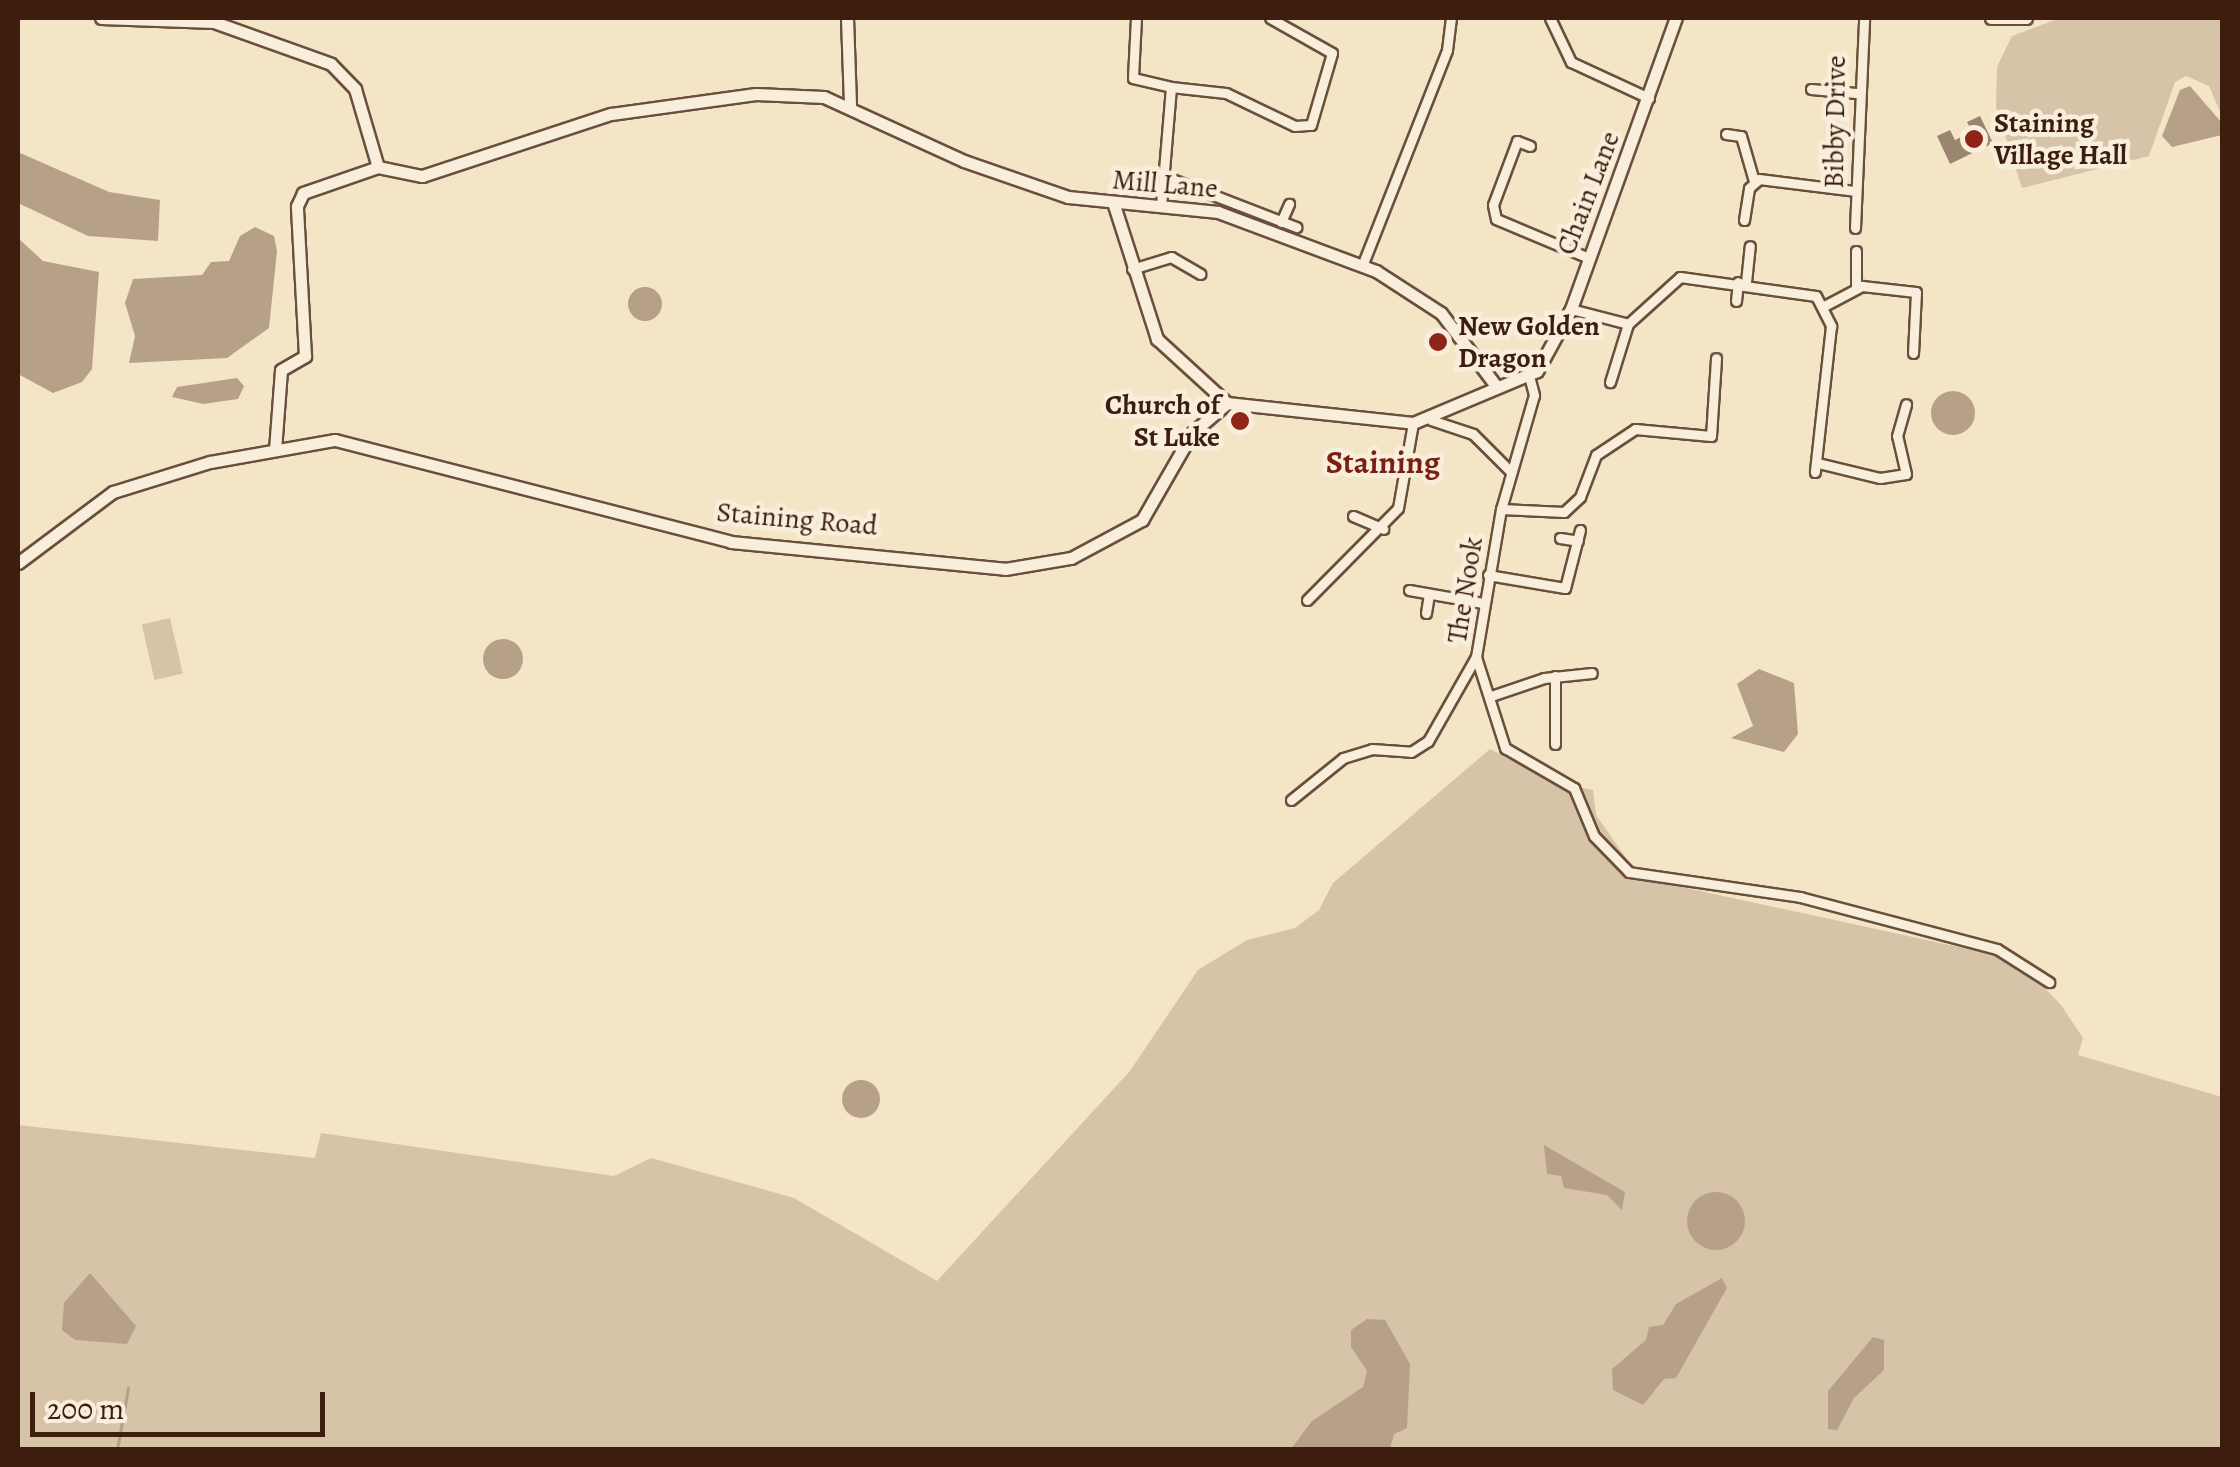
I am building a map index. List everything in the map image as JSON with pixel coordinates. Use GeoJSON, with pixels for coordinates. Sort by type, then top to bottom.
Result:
{"type":"FeatureCollection","features":[{"type":"Feature","properties":{"kind":"street"},"geometry":{"type":"LineString","coordinates":[[102,18],[214,22],[331,64],[355,89],[378,167],[303,193],[297,206],[305,356],[281,370],[274,450]]}},
{"type":"Feature","properties":{"kind":"street"},"geometry":{"type":"LineString","coordinates":[[848,18],[850,105]]}},
{"type":"Feature","properties":{"kind":"street"},"geometry":{"type":"LineString","coordinates":[[1136,18],[1134,78],[1226,94],[1311,125],[1332,53],[1270,18]]}},
{"type":"Feature","properties":{"kind":"street"},"geometry":{"type":"LineString","coordinates":[[1362,266],[1447,50],[1451,18]]}},
{"type":"Feature","properties":{"kind":"street"},"geometry":{"type":"LineString","coordinates":[[1550,18],[1571,62],[1652,99]]}},
{"type":"Feature","properties":{"kind":"street","name":"Chain Lane"},"geometry":{"type":"LineString","coordinates":[[1529,376],[1551,354],[1571,309],[1652,99],[1676,18]]}},
{"type":"Feature","properties":{"kind":"street","name":"Bibby Drive"},"geometry":{"type":"LineString","coordinates":[[1856,228],[1856,94],[1864,18]]}},
{"type":"Feature","properties":{"kind":"street"},"geometry":{"type":"LineString","coordinates":[[1991,18],[2026,18]]}},
{"type":"Feature","properties":{"kind":"street"},"geometry":{"type":"LineString","coordinates":[[1161,207],[1171,87]]}},
{"type":"Feature","properties":{"kind":"street"},"geometry":{"type":"LineString","coordinates":[[1811,89],[1856,94]]}},
{"type":"Feature","properties":{"kind":"street","name":"Mill Lane"},"geometry":{"type":"LineString","coordinates":[[378,167],[452,172],[576,124],[674,104],[788,92],[850,105],[974,165],[1114,205],[1236,217],[1362,266],[1441,312],[1496,386]]}},
{"type":"Feature","properties":{"kind":"street"},"geometry":{"type":"LineString","coordinates":[[1726,134],[1741,136],[1754,181],[1744,220]]}},
{"type":"Feature","properties":{"kind":"street"},"geometry":{"type":"LineString","coordinates":[[1530,146],[1517,141],[1493,205],[1496,219],[1589,258]]}},
{"type":"Feature","properties":{"kind":"street"},"geometry":{"type":"LineString","coordinates":[[1164,176],[1296,228]]}},
{"type":"Feature","properties":{"kind":"street"},"geometry":{"type":"LineString","coordinates":[[1754,181],[1856,191]]}},
{"type":"Feature","properties":{"kind":"street"},"geometry":{"type":"LineString","coordinates":[[1282,222],[1289,204]]}},
{"type":"Feature","properties":{"kind":"street"},"geometry":{"type":"LineString","coordinates":[[1114,205],[1157,338],[1227,403],[1413,423],[1431,420],[1496,386],[1529,376]]}},
{"type":"Feature","properties":{"kind":"street"},"geometry":{"type":"LineString","coordinates":[[1736,301],[1750,246]]}},
{"type":"Feature","properties":{"kind":"street"},"geometry":{"type":"LineString","coordinates":[[1856,251],[1856,287]]}},
{"type":"Feature","properties":{"kind":"street"},"geometry":{"type":"LineString","coordinates":[[1132,268],[1172,257],[1201,274]]}},
{"type":"Feature","properties":{"kind":"street"},"geometry":{"type":"LineString","coordinates":[[1610,382],[1628,324],[1672,280],[1742,282],[1800,288],[1826,305],[1831,326],[1817,468],[1880,478],[1906,474],[1897,436],[1906,404]]}},
{"type":"Feature","properties":{"kind":"street"},"geometry":{"type":"LineString","coordinates":[[1826,305],[1856,287],[1916,292],[1912,352]]}},
{"type":"Feature","properties":{"kind":"street"},"geometry":{"type":"LineString","coordinates":[[1571,309],[1628,324]]}},
{"type":"Feature","properties":{"kind":"street"},"geometry":{"type":"LineString","coordinates":[[1710,450],[1716,358]]}},
{"type":"Feature","properties":{"kind":"street"},"geometry":{"type":"LineString","coordinates":[[1604,364],[1616,368]]}},
{"type":"Feature","properties":{"kind":"street","name":"The Nook"},"geometry":{"type":"LineString","coordinates":[[1529,376],[1534,395],[1502,508],[1476,656],[1494,695],[1506,748],[1574,788],[1594,836],[1629,872],[1818,901],[1997,949],[2049,982]]}},
{"type":"Feature","properties":{"kind":"street","name":"Staining Road"},"geometry":{"type":"LineString","coordinates":[[18,564],[113,492],[274,450],[352,440],[731,542],[1021,569],[1087,553],[1131,530],[1192,433],[1227,403]]}},
{"type":"Feature","properties":{"kind":"street"},"geometry":{"type":"LineString","coordinates":[[1431,420],[1474,434],[1511,472]]}},
{"type":"Feature","properties":{"kind":"street"},"geometry":{"type":"LineString","coordinates":[[1308,600],[1383,530],[1407,487],[1413,423]]}},
{"type":"Feature","properties":{"kind":"street"},"geometry":{"type":"LineString","coordinates":[[1502,508],[1564,512],[1580,497],[1596,455],[1628,432],[1711,436]]}},
{"type":"Feature","properties":{"kind":"street"},"geometry":{"type":"LineString","coordinates":[[1353,516],[1383,530]]}},
{"type":"Feature","properties":{"kind":"street"},"geometry":{"type":"LineString","coordinates":[[1488,574],[1565,588],[1579,535],[1560,538]]}},
{"type":"Feature","properties":{"kind":"street"},"geometry":{"type":"LineString","coordinates":[[1409,590],[1483,603]]}},
{"type":"Feature","properties":{"kind":"street"},"geometry":{"type":"LineString","coordinates":[[1426,613],[1429,594]]}},
{"type":"Feature","properties":{"kind":"street"},"geometry":{"type":"LineString","coordinates":[[1291,800],[1343,758],[1420,747],[1446,716],[1476,656]]}},
{"type":"Feature","properties":{"kind":"street"},"geometry":{"type":"LineString","coordinates":[[1494,695],[1555,676],[1592,673]]}},
{"type":"Feature","properties":{"kind":"street"},"geometry":{"type":"LineString","coordinates":[[1555,676],[1555,744]]}},
{"type":"Feature","properties":{"kind":"shaded area"},"geometry":{"type":"Polygon","coordinates":[[[2060,18],[2222,18],[2222,116],[2209,86],[2186,76],[2175,82],[2149,156],[2022,188],[1996,107],[1997,67],[2012,36],[2060,18]]]}},
{"type":"Feature","properties":{"kind":"shaded area"},"geometry":{"type":"Polygon","coordinates":[[[2190,86],[2222,123],[2222,135],[2172,147],[2162,136],[2180,90],[2190,86]]]}},
{"type":"Feature","properties":{"kind":"shaded area"},"geometry":{"type":"Polygon","coordinates":[[[18,152],[109,192],[160,200],[158,241],[88,236],[18,203],[18,152]]]}},
{"type":"Feature","properties":{"kind":"shaded area"},"geometry":{"type":"Polygon","coordinates":[[[255,227],[274,236],[277,251],[269,328],[227,358],[129,363],[135,336],[125,303],[133,279],[202,275],[211,262],[229,261],[240,236],[255,227]]]}},
{"type":"Feature","properties":{"kind":"shaded area"},"geometry":{"type":"Polygon","coordinates":[[[18,238],[43,261],[99,272],[92,369],[82,382],[53,393],[18,374],[18,238]]]}},
{"type":"Feature","properties":{"kind":"shaded area"},"geometry":{"type":"Polygon","coordinates":[[[645,287],[657,292],[662,304],[657,316],[645,321],[633,316],[628,304],[633,292],[645,287]]]}},
{"type":"Feature","properties":{"kind":"shaded area"},"geometry":{"type":"Polygon","coordinates":[[[237,378],[244,386],[238,399],[203,404],[172,397],[177,387],[237,378]]]}},
{"type":"Feature","properties":{"kind":"shaded area"},"geometry":{"type":"Polygon","coordinates":[[[1953,391],[1969,397],[1975,413],[1969,429],[1953,435],[1937,429],[1931,413],[1937,397],[1953,391]]]}},
{"type":"Feature","properties":{"kind":"shaded area"},"geometry":{"type":"Polygon","coordinates":[[[170,618],[183,674],[155,680],[142,625],[170,618]]]}},
{"type":"Feature","properties":{"kind":"shaded area"},"geometry":{"type":"Polygon","coordinates":[[[503,639],[517,645],[523,659],[517,673],[503,679],[489,673],[483,659],[489,645],[503,639]]]}},
{"type":"Feature","properties":{"kind":"shaded area"},"geometry":{"type":"Polygon","coordinates":[[[1759,669],[1794,683],[1798,734],[1784,752],[1731,738],[1753,726],[1737,684],[1759,669]]]}},
{"type":"Feature","properties":{"kind":"shaded area"},"geometry":{"type":"Polygon","coordinates":[[[1490,749],[1557,783],[1593,790],[1596,815],[1640,878],[1996,955],[2031,974],[2061,1005],[2083,1038],[2078,1055],[2222,1097],[2222,1449],[18,1450],[18,1125],[315,1158],[321,1133],[614,1176],[651,1158],[794,1198],[937,1281],[1130,1071],[1198,970],[1247,940],[1295,928],[1319,910],[1333,883],[1490,749]]]}},
{"type":"Feature","properties":{"kind":"shaded area"},"geometry":{"type":"Polygon","coordinates":[[[861,1080],[874,1086],[880,1099],[874,1112],[861,1118],[848,1112],[842,1099],[848,1086],[861,1080]]]}},
{"type":"Feature","properties":{"kind":"shaded area"},"geometry":{"type":"Polygon","coordinates":[[[1544,1145],[1625,1192],[1622,1210],[1607,1195],[1564,1188],[1561,1176],[1547,1174],[1544,1145]]]}},
{"type":"Feature","properties":{"kind":"shaded area"},"geometry":{"type":"Polygon","coordinates":[[[1716,1192],[1736,1201],[1745,1221],[1736,1241],[1716,1250],[1696,1241],[1687,1221],[1696,1201],[1716,1192]]]}},
{"type":"Feature","properties":{"kind":"shaded area"},"geometry":{"type":"Polygon","coordinates":[[[90,1273],[136,1326],[127,1344],[75,1340],[62,1330],[64,1303],[90,1273]]]}},
{"type":"Feature","properties":{"kind":"shaded area"},"geometry":{"type":"Polygon","coordinates":[[[1722,1278],[1727,1288],[1676,1378],[1664,1379],[1643,1405],[1613,1390],[1612,1369],[1646,1340],[1649,1327],[1663,1325],[1676,1304],[1722,1278]]]}},
{"type":"Feature","properties":{"kind":"shaded area"},"geometry":{"type":"Polygon","coordinates":[[[1367,1319],[1385,1320],[1410,1364],[1407,1428],[1394,1434],[1390,1449],[1291,1449],[1312,1421],[1363,1387],[1367,1371],[1351,1347],[1351,1330],[1367,1319]]]}},
{"type":"Feature","properties":{"kind":"shaded area"},"geometry":{"type":"Polygon","coordinates":[[[1873,1337],[1884,1340],[1884,1370],[1854,1398],[1837,1430],[1828,1429],[1828,1391],[1873,1337]]]}},
{"type":"Feature","properties":{"kind":"building","name":"Staining Village Hall"},"geometry":{"type":"Polygon","coordinates":[[[1980,116],[1993,143],[1950,164],[1937,136],[1950,130],[1955,140],[1972,132],[1967,122],[1980,116]]]}},
{"type":"Feature","properties":{"kind":"waterway"},"geometry":{"type":"LineString","coordinates":[[117,1450],[128,1388]]}},
{"type":"Feature","properties":{"kind":"place","name":"Staining Village Hall"},"geometry":{"type":"Point","coordinates":[1974,139]}},
{"type":"Feature","properties":{"kind":"place","name":"New Golden Dragon"},"geometry":{"type":"Point","coordinates":[1438,342]}},
{"type":"Feature","properties":{"kind":"place","name":"Church of St Luke"},"geometry":{"type":"Point","coordinates":[1240,421]}},
{"type":"Feature","properties":{"kind":"district","name":"Staining"},"geometry":{"type":"Point","coordinates":[1383,462]}}]}
